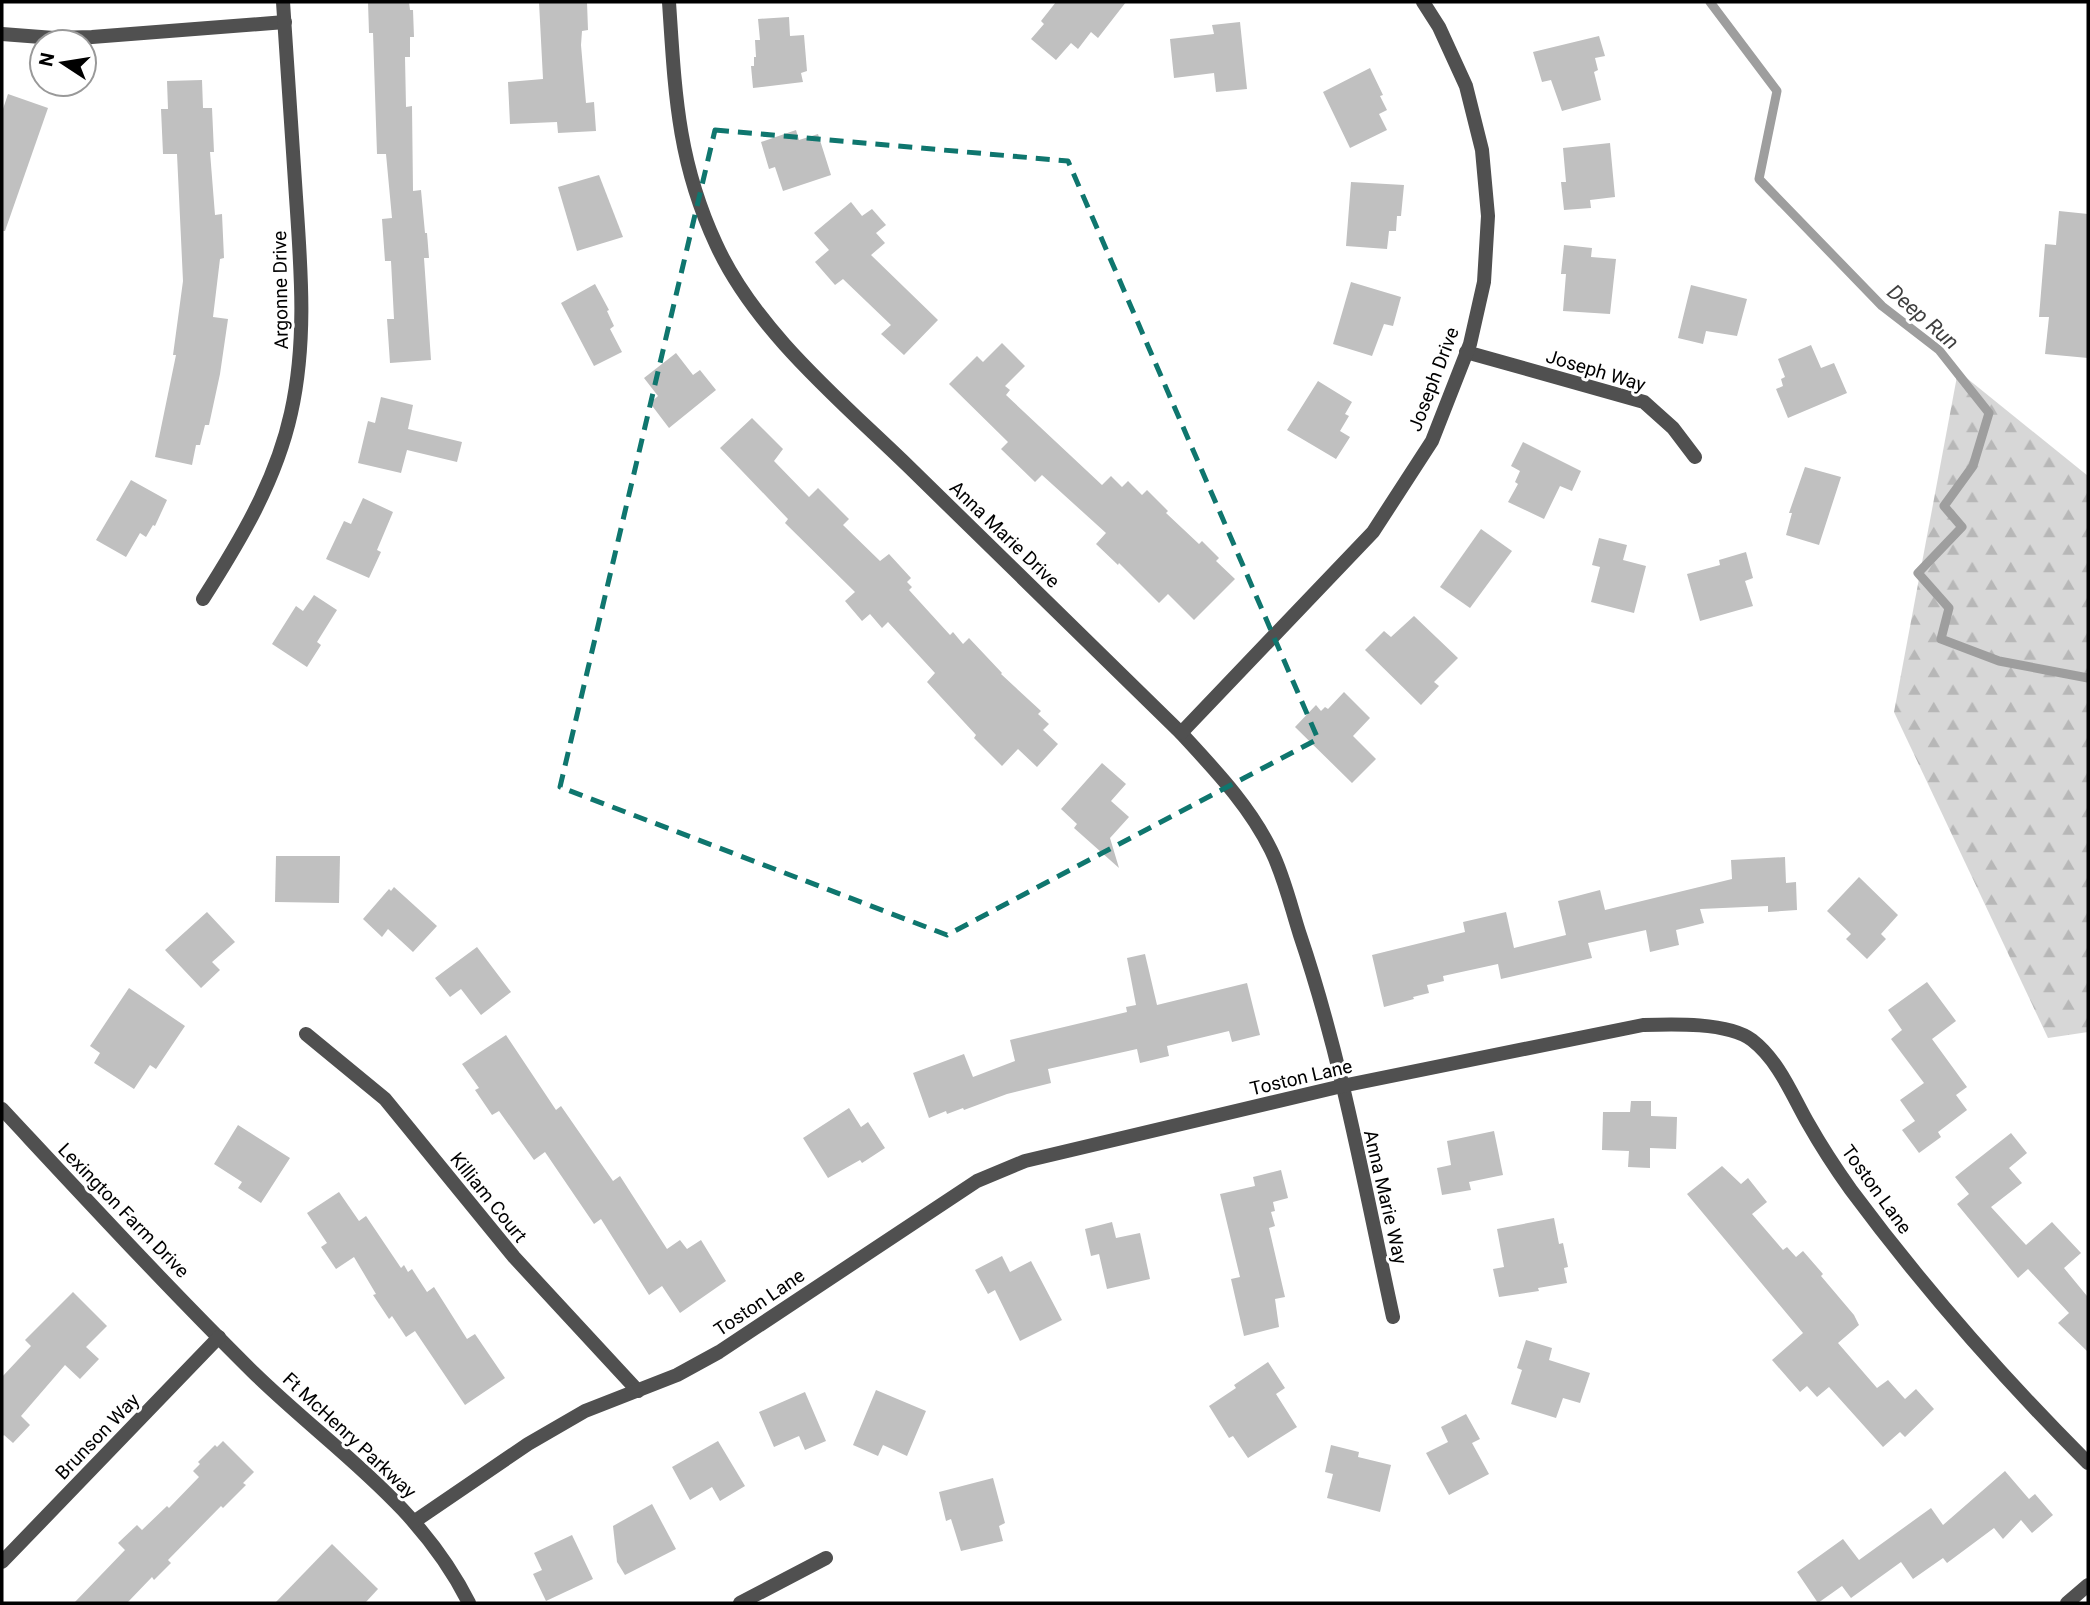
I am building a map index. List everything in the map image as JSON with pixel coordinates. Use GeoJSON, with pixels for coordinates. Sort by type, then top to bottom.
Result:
{"type":"FeatureCollection","features":[{"type":"Feature","properties":{"kind":"street","name":"Argonne Drive"},"geometry":{"type":"LineString","coordinates":[[202,599],[238,545],[267,486],[291,415],[301,359],[303,300],[283,2]]}},
{"type":"Feature","properties":{"kind":"street","name":"Anna Marie Drive"},"geometry":{"type":"LineString","coordinates":[[669,2],[676,109],[685,159],[697,200],[717,246],[746,297],[762,319],[826,386],[1181,733],[1227,784],[1272,851],[1325,1013],[1342,1086]]}},
{"type":"Feature","properties":{"kind":"street","name":"Joseph Drive"},"geometry":{"type":"LineString","coordinates":[[1181,733],[1373,532],[1432,441],[1466,352],[1484,282],[1488,216],[1482,150],[1466,86],[1439,27],[1423,2]]}},
{"type":"Feature","properties":{"kind":"street"},"geometry":{"type":"LineString","coordinates":[[2,34],[54,38],[92,37],[285,22]]}},
{"type":"Feature","properties":{"kind":"street","name":"Joseph Way"},"geometry":{"type":"LineString","coordinates":[[1466,352],[1644,402],[1673,428],[1695,457]]}},
{"type":"Feature","properties":{"kind":"street","name":"Toston Lane"},"geometry":{"type":"LineString","coordinates":[[415,1521],[539,1437],[585,1411],[677,1375],[719,1352],[977,1181],[1026,1161],[1342,1086],[1643,1025],[1715,1027],[1750,1039],[1771,1059],[1849,1187],[1908,1264],[2041,1415],[2088,1463]]}},
{"type":"Feature","properties":{"kind":"street","name":"Killiam Court"},"geometry":{"type":"LineString","coordinates":[[306,1034],[385,1099],[514,1257],[638,1391]]}},
{"type":"Feature","properties":{"kind":"street","name":"Anna Marie Way"},"geometry":{"type":"LineString","coordinates":[[1342,1086],[1393,1317]]}},
{"type":"Feature","properties":{"kind":"street","name":"Lexington Farm Drive"},"geometry":{"type":"LineString","coordinates":[[2,1109],[219,1337]]}},
{"type":"Feature","properties":{"kind":"street","name":"Ft McHenry Parkway"},"geometry":{"type":"LineString","coordinates":[[219,1337],[336,1448],[384,1488],[429,1538],[469,1603]]}},
{"type":"Feature","properties":{"kind":"street","name":"Brunson Way"},"geometry":{"type":"LineString","coordinates":[[2,1562],[219,1337]]}},
{"type":"Feature","properties":{"kind":"street"},"geometry":{"type":"LineString","coordinates":[[740,1603],[826,1558]]}},
{"type":"Feature","properties":{"kind":"street"},"geometry":{"type":"LineString","coordinates":[[2067,1603],[2088,1585]]}},
{"type":"Feature","properties":{"kind":"highlighted area"},"geometry":{"type":"Polygon","coordinates":[[[715,130],[1068,161],[1318,739],[947,935],[560,787],[715,130]]]}},
{"type":"Feature","properties":{"kind":"green space"},"geometry":{"type":"Polygon","coordinates":[[[1958,371],[2088,476],[2088,1032],[2048,1038],[1894,712],[1958,371]]]}},
{"type":"Feature","properties":{"kind":"building"},"geometry":{"type":"Polygon","coordinates":[[[368,2],[409,2],[410,10],[413,10],[414,37],[410,37],[410,57],[405,57],[406,107],[412,106],[413,191],[421,190],[427,233],[429,258],[424,258],[431,360],[390,363],[387,319],[394,319],[391,261],[385,261],[382,219],[392,218],[386,154],[377,154],[373,33],[369,33],[368,2]]]}},
{"type":"Feature","properties":{"kind":"building"},"geometry":{"type":"Polygon","coordinates":[[[539,2],[587,2],[588,30],[582,31],[581,45],[586,103],[594,102],[596,131],[558,133],[557,122],[510,124],[508,82],[543,79],[539,2]]]}},
{"type":"Feature","properties":{"kind":"building"},"geometry":{"type":"Polygon","coordinates":[[[1056,2],[1126,2],[1098,38],[1091,32],[1078,49],[1071,43],[1056,60],[1031,39],[1044,24],[1041,21],[1056,2]]]}},
{"type":"Feature","properties":{"kind":"building"},"geometry":{"type":"Polygon","coordinates":[[[789,17],[790,36],[804,35],[807,71],[801,73],[803,82],[753,88],[751,66],[754,66],[756,57],[755,40],[760,40],[758,19],[789,17]]]}},
{"type":"Feature","properties":{"kind":"building"},"geometry":{"type":"Polygon","coordinates":[[[1240,22],[1247,89],[1216,92],[1214,73],[1174,78],[1170,39],[1214,34],[1212,25],[1240,22]]]}},
{"type":"Feature","properties":{"kind":"building"},"geometry":{"type":"Polygon","coordinates":[[[1599,36],[1605,56],[1595,58],[1598,70],[1594,72],[1601,100],[1562,111],[1551,80],[1542,82],[1533,52],[1599,36]]]}},
{"type":"Feature","properties":{"kind":"building"},"geometry":{"type":"Polygon","coordinates":[[[1370,68],[1383,95],[1380,96],[1387,110],[1379,114],[1387,130],[1350,148],[1323,92],[1370,68]]]}},
{"type":"Feature","properties":{"kind":"building"},"geometry":{"type":"Polygon","coordinates":[[[202,80],[203,108],[212,108],[214,152],[210,152],[215,215],[222,214],[224,258],[220,259],[213,317],[228,319],[209,425],[205,425],[200,445],[196,445],[192,465],[155,457],[176,355],[173,355],[183,281],[177,154],[163,154],[161,109],[168,109],[167,81],[202,80]]]}},
{"type":"Feature","properties":{"kind":"building"},"geometry":{"type":"Polygon","coordinates":[[[8,94],[48,108],[5,231],[2,231],[2,112],[8,94]]]}},
{"type":"Feature","properties":{"kind":"building"},"geometry":{"type":"Polygon","coordinates":[[[796,130],[799,140],[818,134],[831,175],[783,191],[775,167],[769,169],[761,142],[796,130]]]}},
{"type":"Feature","properties":{"kind":"building"},"geometry":{"type":"Polygon","coordinates":[[[1610,143],[1615,197],[1590,200],[1591,208],[1564,210],[1561,182],[1566,182],[1563,148],[1610,143]]]}},
{"type":"Feature","properties":{"kind":"building"},"geometry":{"type":"Polygon","coordinates":[[[599,175],[623,237],[577,251],[558,187],[599,175]]]}},
{"type":"Feature","properties":{"kind":"building"},"geometry":{"type":"Polygon","coordinates":[[[1351,182],[1404,185],[1401,216],[1397,216],[1396,231],[1389,231],[1387,249],[1346,246],[1351,182]]]}},
{"type":"Feature","properties":{"kind":"building"},"geometry":{"type":"Polygon","coordinates":[[[851,202],[862,216],[872,209],[886,225],[876,233],[885,243],[871,255],[938,320],[904,355],[881,334],[891,325],[843,279],[835,285],[815,262],[829,250],[814,233],[851,202]]]}},
{"type":"Feature","properties":{"kind":"building"},"geometry":{"type":"Polygon","coordinates":[[[2059,211],[2088,214],[2088,358],[2045,354],[2049,317],[2039,317],[2045,244],[2056,245],[2059,211]]]}},
{"type":"Feature","properties":{"kind":"building"},"geometry":{"type":"Polygon","coordinates":[[[1564,245],[1592,248],[1591,257],[1616,259],[1610,314],[1563,311],[1566,274],[1561,274],[1564,245]]]}},
{"type":"Feature","properties":{"kind":"building"},"geometry":{"type":"Polygon","coordinates":[[[1351,282],[1401,297],[1393,326],[1384,324],[1372,356],[1333,344],[1351,282]]]}},
{"type":"Feature","properties":{"kind":"building"},"geometry":{"type":"Polygon","coordinates":[[[595,284],[609,310],[607,311],[614,326],[610,329],[622,352],[594,366],[561,303],[595,284]]]}},
{"type":"Feature","properties":{"kind":"building"},"geometry":{"type":"Polygon","coordinates":[[[1691,285],[1747,299],[1737,336],[1706,331],[1703,344],[1678,338],[1691,285]]]}},
{"type":"Feature","properties":{"kind":"building"},"geometry":{"type":"Polygon","coordinates":[[[1002,343],[1025,366],[1005,386],[1010,390],[1006,395],[1102,485],[1111,476],[1122,487],[1128,481],[1142,495],[1147,490],[1168,511],[1166,513],[1199,544],[1202,541],[1219,558],[1216,561],[1235,579],[1194,620],[1168,594],[1159,603],[1096,544],[1106,533],[1042,475],[1035,482],[1001,449],[1008,442],[949,384],[977,356],[983,362],[1002,343]]]}},
{"type":"Feature","properties":{"kind":"building"},"geometry":{"type":"Polygon","coordinates":[[[1811,345],[1821,368],[1834,363],[1847,393],[1788,418],[1776,389],[1783,386],[1781,379],[1785,377],[1778,359],[1811,345]]]}},
{"type":"Feature","properties":{"kind":"building"},"geometry":{"type":"Polygon","coordinates":[[[676,353],[693,375],[700,370],[716,390],[669,428],[650,403],[658,396],[644,378],[676,353]]]}},
{"type":"Feature","properties":{"kind":"building"},"geometry":{"type":"Polygon","coordinates":[[[1318,381],[1352,402],[1345,414],[1349,416],[1340,431],[1350,437],[1336,459],[1287,430],[1318,381]]]}},
{"type":"Feature","properties":{"kind":"building"},"geometry":{"type":"Polygon","coordinates":[[[381,397],[413,405],[408,429],[462,442],[457,462],[407,450],[401,473],[358,463],[368,421],[375,423],[381,397]]]}},
{"type":"Feature","properties":{"kind":"building"},"geometry":{"type":"Polygon","coordinates":[[[752,418],[783,449],[774,461],[809,497],[818,488],[849,519],[843,525],[880,561],[889,554],[911,578],[907,582],[912,587],[909,590],[950,635],[953,632],[963,644],[969,638],[1001,674],[1041,711],[1038,714],[1049,724],[1043,730],[1058,744],[1037,767],[1018,749],[1002,766],[974,738],[976,735],[927,682],[935,673],[888,622],[882,628],[870,614],[862,621],[845,601],[855,592],[785,523],[788,519],[720,448],[752,418]]]}},
{"type":"Feature","properties":{"kind":"building"},"geometry":{"type":"Polygon","coordinates":[[[1523,442],[1581,471],[1572,491],[1560,486],[1544,519],[1508,502],[1518,484],[1515,482],[1520,471],[1511,466],[1523,442]]]}},
{"type":"Feature","properties":{"kind":"building"},"geometry":{"type":"Polygon","coordinates":[[[1805,467],[1841,477],[1819,545],[1786,535],[1792,513],[1789,513],[1805,467]]]}},
{"type":"Feature","properties":{"kind":"building"},"geometry":{"type":"Polygon","coordinates":[[[131,480],[167,500],[155,526],[153,525],[146,537],[140,533],[126,557],[96,540],[131,480]]]}},
{"type":"Feature","properties":{"kind":"building"},"geometry":{"type":"Polygon","coordinates":[[[363,498],[393,512],[377,550],[381,552],[369,578],[326,559],[344,521],[351,524],[363,498]]]}},
{"type":"Feature","properties":{"kind":"building"},"geometry":{"type":"Polygon","coordinates":[[[1481,529],[1512,551],[1470,608],[1440,587],[1481,529]]]}},
{"type":"Feature","properties":{"kind":"building"},"geometry":{"type":"Polygon","coordinates":[[[1599,538],[1627,545],[1623,560],[1646,566],[1634,613],[1591,602],[1600,567],[1592,565],[1599,538]]]}},
{"type":"Feature","properties":{"kind":"building"},"geometry":{"type":"Polygon","coordinates":[[[1746,552],[1753,578],[1745,581],[1753,606],[1700,621],[1687,574],[1720,565],[1719,560],[1746,552]]]}},
{"type":"Feature","properties":{"kind":"building"},"geometry":{"type":"Polygon","coordinates":[[[314,595],[337,610],[317,642],[321,645],[307,667],[272,644],[296,606],[303,611],[314,595]]]}},
{"type":"Feature","properties":{"kind":"building"},"geometry":{"type":"Polygon","coordinates":[[[1414,616],[1458,658],[1434,682],[1439,686],[1421,705],[1365,650],[1384,631],[1391,637],[1414,616]]]}},
{"type":"Feature","properties":{"kind":"building"},"geometry":{"type":"Polygon","coordinates":[[[1344,692],[1370,718],[1353,736],[1376,759],[1352,783],[1295,727],[1316,705],[1321,711],[1325,707],[1328,709],[1344,692]]]}},
{"type":"Feature","properties":{"kind":"building"},"geometry":{"type":"Polygon","coordinates":[[[1102,763],[1126,784],[1111,801],[1129,817],[1110,838],[1119,868],[1074,828],[1077,824],[1061,809],[1102,763]]]}},
{"type":"Feature","properties":{"kind":"building"},"geometry":{"type":"Polygon","coordinates":[[[276,856],[340,856],[339,903],[275,902],[276,856]]]}},
{"type":"Feature","properties":{"kind":"building"},"geometry":{"type":"Polygon","coordinates":[[[1785,857],[1786,883],[1796,882],[1797,910],[1768,912],[1768,906],[1700,909],[1704,923],[1676,930],[1679,945],[1650,952],[1646,930],[1588,943],[1592,958],[1501,979],[1498,964],[1443,976],[1444,981],[1427,985],[1429,993],[1384,1007],[1372,955],[1465,932],[1463,922],[1506,912],[1514,948],[1566,935],[1558,901],[1600,890],[1605,910],[1732,879],[1731,860],[1785,857]]]}},
{"type":"Feature","properties":{"kind":"building"},"geometry":{"type":"Polygon","coordinates":[[[1859,877],[1898,915],[1881,934],[1886,939],[1867,959],[1846,939],[1851,934],[1827,911],[1859,877]]]}},
{"type":"Feature","properties":{"kind":"building"},"geometry":{"type":"Polygon","coordinates":[[[394,887],[437,926],[413,952],[388,929],[382,937],[363,919],[389,889],[391,891],[394,887]]]}},
{"type":"Feature","properties":{"kind":"building"},"geometry":{"type":"Polygon","coordinates":[[[207,912],[235,942],[212,962],[220,970],[201,988],[165,950],[207,912]]]}},
{"type":"Feature","properties":{"kind":"building"},"geometry":{"type":"Polygon","coordinates":[[[477,947],[511,992],[481,1015],[461,989],[450,997],[435,978],[477,947]]]}},
{"type":"Feature","properties":{"kind":"building"},"geometry":{"type":"Polygon","coordinates":[[[1145,954],[1157,1005],[1247,983],[1260,1035],[1232,1042],[1229,1031],[1167,1046],[1169,1056],[1140,1063],[1137,1049],[1048,1069],[1051,1083],[929,1118],[913,1073],[964,1054],[973,1077],[1015,1061],[1010,1040],[1127,1012],[1126,1007],[1136,1005],[1127,958],[1145,954]]]}},
{"type":"Feature","properties":{"kind":"building"},"geometry":{"type":"Polygon","coordinates":[[[1927,982],[1956,1021],[1932,1039],[1967,1087],[1956,1095],[1967,1110],[1938,1132],[1941,1137],[1919,1153],[1902,1130],[1915,1121],[1900,1100],[1924,1083],[1891,1039],[1902,1030],[1888,1010],[1927,982]]]}},
{"type":"Feature","properties":{"kind":"building"},"geometry":{"type":"Polygon","coordinates":[[[129,988],[185,1026],[156,1069],[150,1065],[134,1089],[94,1063],[100,1053],[90,1046],[129,988]]]}},
{"type":"Feature","properties":{"kind":"building"},"geometry":{"type":"Polygon","coordinates":[[[506,1035],[556,1110],[561,1106],[613,1181],[620,1176],[667,1249],[680,1240],[687,1249],[701,1240],[726,1281],[680,1313],[662,1286],[649,1295],[601,1219],[594,1224],[545,1152],[534,1160],[499,1111],[492,1115],[475,1090],[479,1088],[462,1064],[506,1035]]]}},
{"type":"Feature","properties":{"kind":"building"},"geometry":{"type":"Polygon","coordinates":[[[1631,1101],[1651,1101],[1651,1116],[1677,1117],[1676,1149],[1650,1148],[1650,1168],[1628,1167],[1629,1151],[1602,1150],[1603,1112],[1630,1112],[1631,1101]]]}},
{"type":"Feature","properties":{"kind":"building"},"geometry":{"type":"Polygon","coordinates":[[[849,1108],[861,1127],[868,1122],[885,1148],[862,1163],[860,1160],[828,1178],[803,1138],[849,1108]]]}},
{"type":"Feature","properties":{"kind":"building"},"geometry":{"type":"Polygon","coordinates":[[[238,1125],[290,1158],[261,1203],[238,1188],[242,1182],[214,1164],[238,1125]]]}},
{"type":"Feature","properties":{"kind":"building"},"geometry":{"type":"Polygon","coordinates":[[[1494,1131],[1503,1175],[1469,1182],[1471,1190],[1442,1195],[1437,1168],[1451,1165],[1447,1141],[1494,1131]]]}},
{"type":"Feature","properties":{"kind":"building"},"geometry":{"type":"Polygon","coordinates":[[[2011,1133],[2027,1153],[2009,1168],[2022,1183],[1991,1207],[2026,1245],[2052,1222],[2081,1253],[2064,1268],[2087,1296],[2088,1294],[2088,1352],[2058,1323],[2069,1313],[2028,1269],[2018,1278],[1957,1204],[1969,1194],[1955,1177],[2011,1133]]]}},
{"type":"Feature","properties":{"kind":"building"},"geometry":{"type":"Polygon","coordinates":[[[1722,1166],[1741,1184],[1748,1178],[1767,1202],[1752,1214],[1783,1250],[1787,1247],[1796,1257],[1803,1251],[1854,1315],[1859,1325],[1838,1343],[1877,1388],[1888,1380],[1905,1399],[1916,1389],[1934,1409],[1905,1437],[1900,1432],[1883,1447],[1829,1387],[1817,1397],[1807,1386],[1800,1392],[1772,1360],[1803,1333],[1687,1194],[1722,1166]]]}},
{"type":"Feature","properties":{"kind":"building"},"geometry":{"type":"Polygon","coordinates":[[[1281,1170],[1288,1198],[1273,1202],[1275,1211],[1271,1212],[1275,1226],[1269,1228],[1285,1297],[1275,1299],[1279,1327],[1244,1336],[1231,1279],[1240,1277],[1220,1194],[1255,1186],[1253,1177],[1281,1170]]]}},
{"type":"Feature","properties":{"kind":"building"},"geometry":{"type":"Polygon","coordinates":[[[339,1192],[359,1221],[366,1216],[401,1268],[404,1265],[408,1272],[412,1269],[427,1292],[434,1287],[467,1339],[475,1334],[505,1378],[465,1405],[415,1331],[406,1337],[392,1316],[389,1319],[373,1295],[376,1294],[354,1257],[336,1269],[321,1247],[327,1243],[307,1213],[339,1192]]]}},
{"type":"Feature","properties":{"kind":"building"},"geometry":{"type":"Polygon","coordinates":[[[1554,1218],[1559,1244],[1563,1243],[1568,1267],[1564,1268],[1567,1283],[1538,1288],[1539,1291],[1499,1297],[1493,1269],[1504,1267],[1497,1229],[1554,1218]]]}},
{"type":"Feature","properties":{"kind":"building"},"geometry":{"type":"Polygon","coordinates":[[[1112,1222],[1116,1238],[1140,1233],[1150,1279],[1107,1289],[1099,1254],[1091,1256],[1085,1229],[1112,1222]]]}},
{"type":"Feature","properties":{"kind":"building"},"geometry":{"type":"Polygon","coordinates":[[[1002,1256],[1010,1272],[1031,1261],[1062,1320],[1020,1341],[995,1290],[988,1294],[975,1270],[1002,1256]]]}},
{"type":"Feature","properties":{"kind":"building"},"geometry":{"type":"Polygon","coordinates":[[[73,1292],[107,1326],[86,1347],[99,1359],[80,1379],[65,1365],[21,1416],[30,1425],[13,1443],[4,1435],[2,1437],[2,1377],[31,1346],[25,1340],[73,1292]]]}},
{"type":"Feature","properties":{"kind":"building"},"geometry":{"type":"Polygon","coordinates":[[[1526,1340],[1552,1348],[1549,1360],[1590,1373],[1580,1403],[1563,1398],[1556,1418],[1511,1404],[1522,1370],[1517,1368],[1526,1340]]]}},
{"type":"Feature","properties":{"kind":"building"},"geometry":{"type":"Polygon","coordinates":[[[1268,1362],[1285,1388],[1276,1394],[1297,1427],[1248,1458],[1233,1436],[1229,1438],[1209,1406],[1268,1362]]]}},
{"type":"Feature","properties":{"kind":"building"},"geometry":{"type":"Polygon","coordinates":[[[876,1390],[926,1411],[907,1456],[883,1445],[878,1456],[853,1445],[876,1390]]]}},
{"type":"Feature","properties":{"kind":"building"},"geometry":{"type":"Polygon","coordinates":[[[805,1392],[826,1441],[805,1450],[799,1436],[774,1447],[759,1412],[805,1392]]]}},
{"type":"Feature","properties":{"kind":"building"},"geometry":{"type":"Polygon","coordinates":[[[1466,1414],[1480,1439],[1472,1443],[1489,1474],[1449,1495],[1426,1453],[1448,1442],[1441,1427],[1466,1414]]]}},
{"type":"Feature","properties":{"kind":"building"},"geometry":{"type":"Polygon","coordinates":[[[223,1441],[254,1472],[243,1483],[246,1485],[223,1508],[221,1506],[168,1560],[171,1563],[154,1580],[152,1577],[127,1603],[74,1603],[125,1550],[118,1543],[137,1525],[142,1530],[167,1506],[169,1508],[199,1477],[193,1471],[200,1464],[198,1462],[223,1441]]]}},
{"type":"Feature","properties":{"kind":"building"},"geometry":{"type":"Polygon","coordinates":[[[718,1441],[745,1486],[720,1501],[712,1487],[690,1500],[672,1467],[718,1441]]]}},
{"type":"Feature","properties":{"kind":"building"},"geometry":{"type":"Polygon","coordinates":[[[1331,1445],[1359,1452],[1358,1457],[1391,1465],[1380,1512],[1327,1498],[1333,1474],[1325,1472],[1331,1445]]]}},
{"type":"Feature","properties":{"kind":"building"},"geometry":{"type":"Polygon","coordinates":[[[2005,1471],[2029,1499],[2035,1494],[2053,1515],[2032,1533],[2021,1520],[2003,1539],[1994,1528],[1947,1563],[1943,1558],[1913,1579],[1901,1562],[1851,1598],[1842,1586],[1818,1603],[1797,1572],[1843,1539],[1859,1560],[1931,1508],[1943,1525],[2005,1471]]]}},
{"type":"Feature","properties":{"kind":"building"},"geometry":{"type":"Polygon","coordinates":[[[993,1478],[1005,1523],[999,1526],[1003,1541],[961,1551],[951,1519],[946,1521],[939,1492],[993,1478]]]}},
{"type":"Feature","properties":{"kind":"building"},"geometry":{"type":"Polygon","coordinates":[[[652,1504],[676,1549],[625,1575],[617,1562],[613,1526],[652,1504]]]}},
{"type":"Feature","properties":{"kind":"building"},"geometry":{"type":"Polygon","coordinates":[[[572,1535],[593,1579],[546,1601],[533,1574],[542,1570],[534,1553],[572,1535]]]}},
{"type":"Feature","properties":{"kind":"building"},"geometry":{"type":"Polygon","coordinates":[[[332,1544],[378,1589],[365,1603],[275,1603],[332,1544]]]}},
{"type":"Feature","properties":{"kind":"waterway","name":"Deep Run"},"geometry":{"type":"LineString","coordinates":[[1710,2],[1777,91],[1759,179],[1882,306],[1939,350],[1989,413],[1973,466],[1944,506],[1962,527],[1918,573],[1949,608],[1941,639],[1999,661],[2088,678]]}}]}
